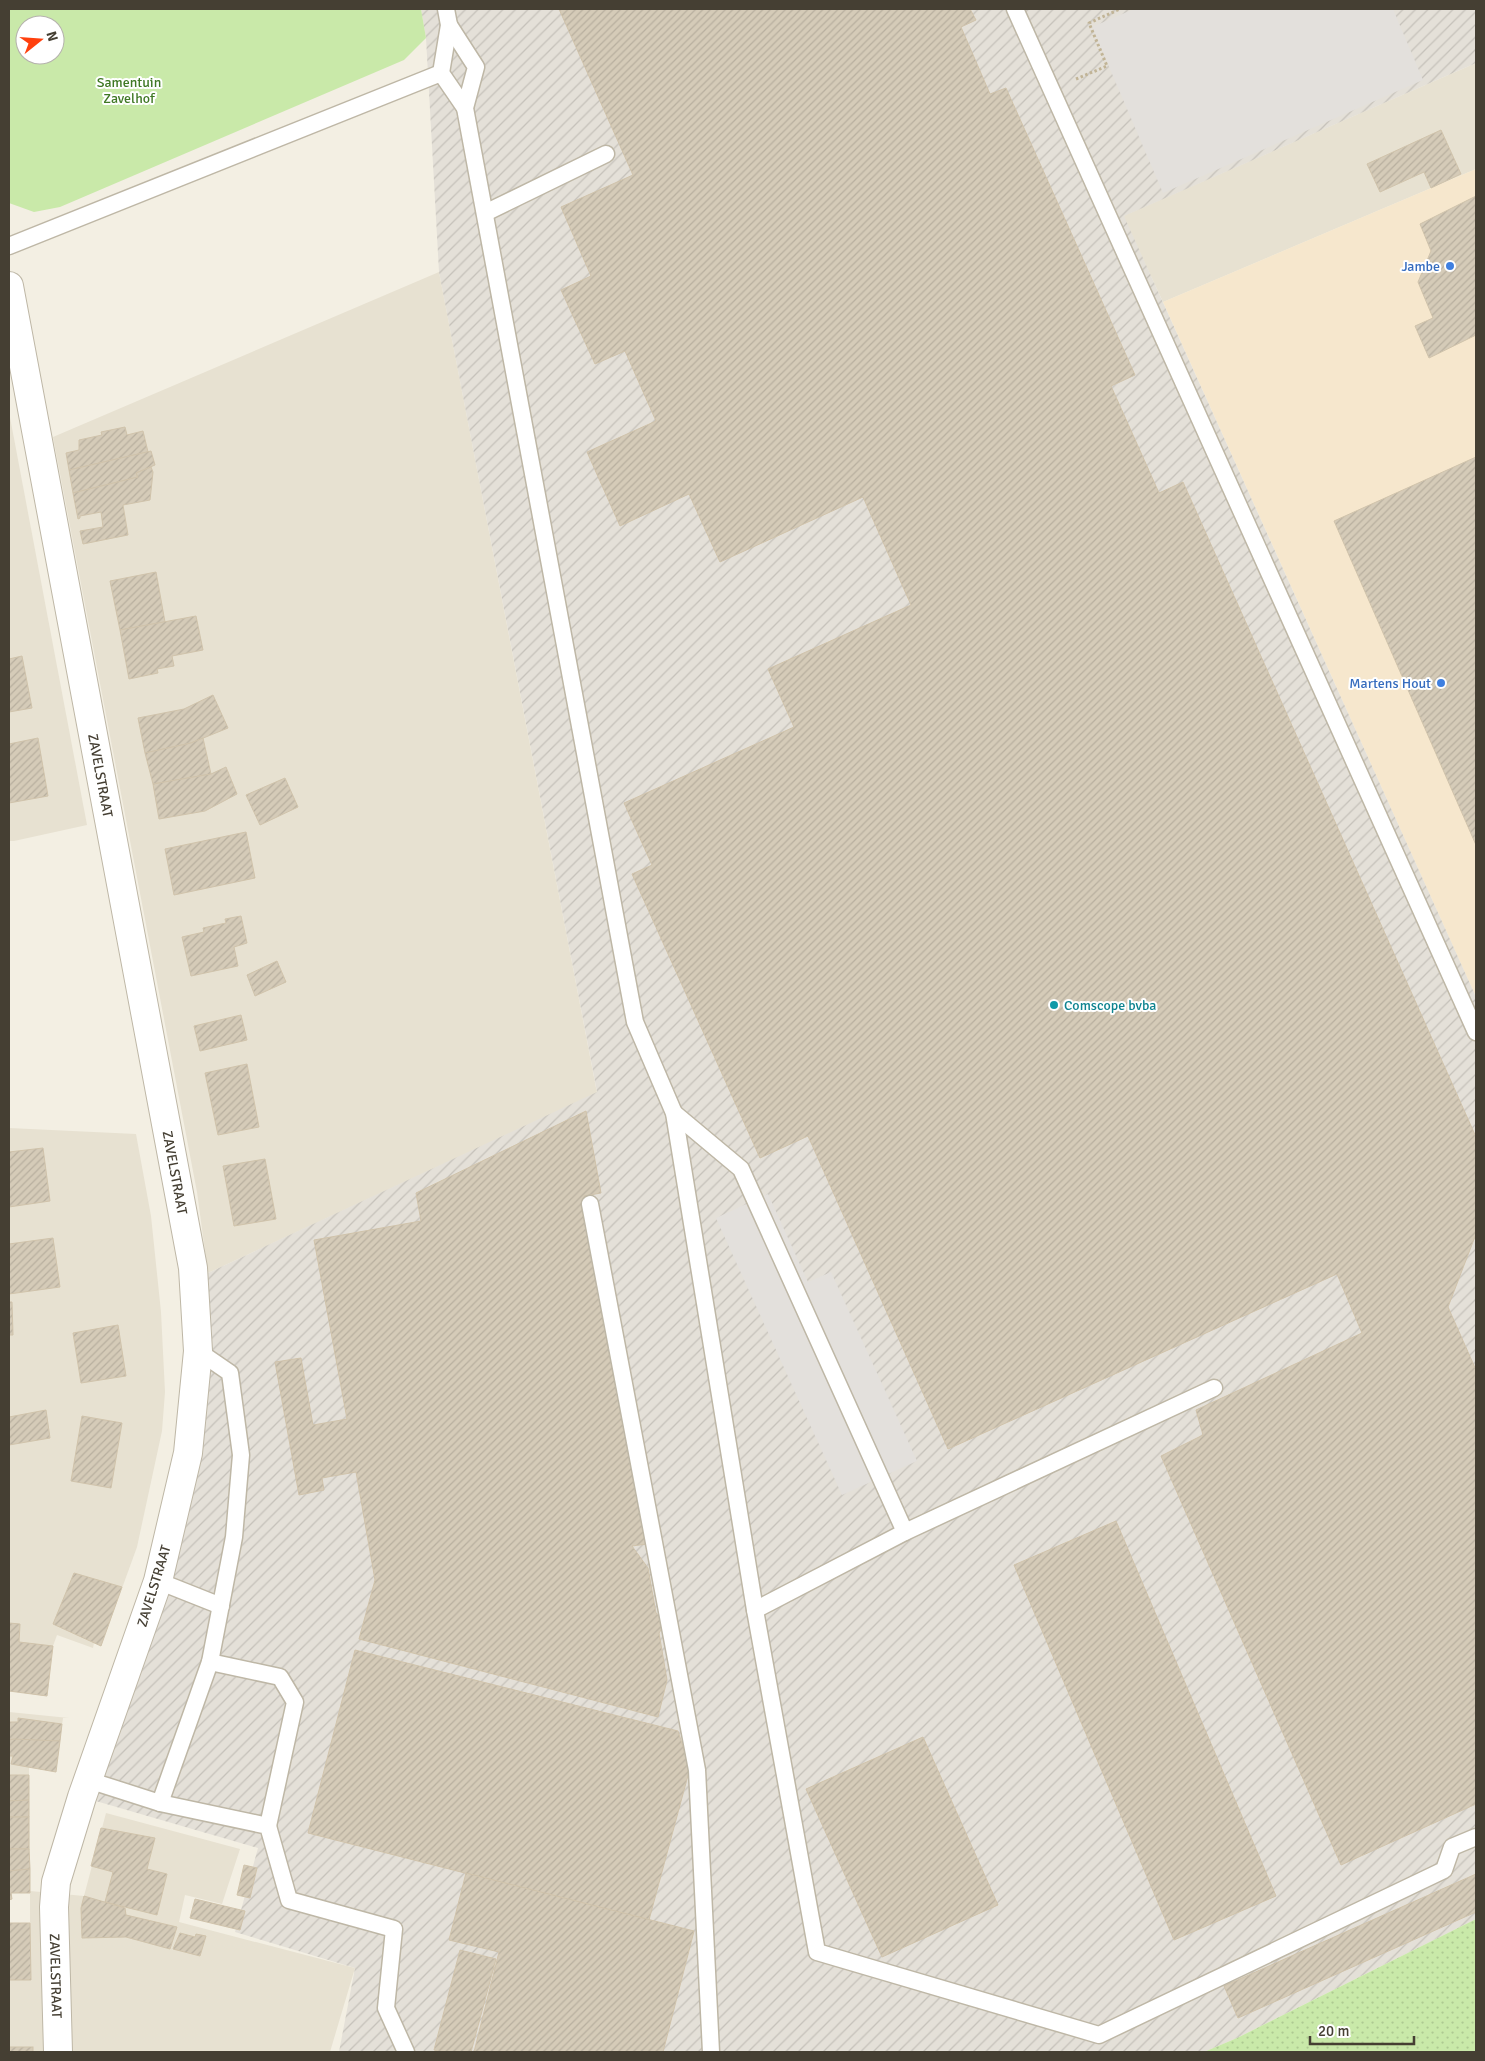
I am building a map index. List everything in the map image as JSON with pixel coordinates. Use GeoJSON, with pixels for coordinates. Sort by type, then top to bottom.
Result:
{"type":"FeatureCollection","features":[{"type":"Feature","properties":{"kind":"street","name":"ZAVELSTRAAT"},"geometry":{"type":"LineString","coordinates":[[9,286],[192,1259],[198,1351],[188,1453],[158,1581],[88,1780],[56,1882],[54,1907],[58,2052]]}},
{"type":"Feature","properties":{"kind":"lane"},"geometry":{"type":"LineString","coordinates":[[446,9],[449,25],[441,73],[465,108],[635,1022],[674,1113],[755,1610],[817,1952],[1099,2035],[1444,1870],[1452,1847],[1476,1837]]}},
{"type":"Feature","properties":{"kind":"lane"},"geometry":{"type":"LineString","coordinates":[[1015,9],[1476,1032]]}},
{"type":"Feature","properties":{"kind":"lane"},"geometry":{"type":"LineString","coordinates":[[449,25],[476,67],[465,108]]}},
{"type":"Feature","properties":{"kind":"lane"},"geometry":{"type":"LineString","coordinates":[[9,246],[441,73]]}},
{"type":"Feature","properties":{"kind":"lane"},"geometry":{"type":"LineString","coordinates":[[485,213],[606,154]]}},
{"type":"Feature","properties":{"kind":"lane"},"geometry":{"type":"LineString","coordinates":[[674,1113],[741,1169],[905,1532]]}},
{"type":"Feature","properties":{"kind":"lane"},"geometry":{"type":"LineString","coordinates":[[590,1204],[698,1770],[711,2052]]}},
{"type":"Feature","properties":{"kind":"lane"},"geometry":{"type":"LineString","coordinates":[[160,1803],[210,1662],[234,1536],[241,1455],[230,1373],[198,1351]]}},
{"type":"Feature","properties":{"kind":"lane"},"geometry":{"type":"LineString","coordinates":[[755,1610],[905,1532],[1214,1388]]}},
{"type":"Feature","properties":{"kind":"lane"},"geometry":{"type":"LineString","coordinates":[[158,1581],[221,1606]]}},
{"type":"Feature","properties":{"kind":"lane"},"geometry":{"type":"LineString","coordinates":[[210,1662],[280,1678],[295,1702],[268,1826],[289,1900],[394,1929],[386,2008],[406,2052]]}},
{"type":"Feature","properties":{"kind":"lane"},"geometry":{"type":"LineString","coordinates":[[88,1780],[160,1803],[268,1826]]}},
{"type":"Feature","properties":{"kind":"path"},"geometry":{"type":"LineString","coordinates":[[1073,81],[1107,66],[1088,23],[1120,9]]}},
{"type":"Feature","properties":{"kind":"shaded area"},"geometry":{"type":"Polygon","coordinates":[[[421,9],[1476,9],[1476,63],[1124,216],[1476,997],[1476,1919],[1237,2038],[1204,2052],[339,2052],[355,1968],[235,1932],[258,1848],[82,1797],[158,1581],[198,1351],[208,1273],[597,1092],[439,272],[426,38],[421,9]]]}},
{"type":"Feature","properties":{"kind":"shaded area"},"geometry":{"type":"Polygon","coordinates":[[[1134,9],[1393,9],[1423,80],[1163,193],[1092,27],[1134,9]]]}},
{"type":"Feature","properties":{"kind":"shaded area"},"geometry":{"type":"Polygon","coordinates":[[[1476,63],[1476,169],[1163,302],[1123,216],[1476,63]]]}},
{"type":"Feature","properties":{"kind":"shaded area"},"geometry":{"type":"Polygon","coordinates":[[[1476,169],[1476,997],[1163,302],[1476,169]]]}},
{"type":"Feature","properties":{"kind":"shaded area"},"geometry":{"type":"Polygon","coordinates":[[[439,272],[597,1093],[208,1273],[197,1192],[53,437],[439,272]]]}},
{"type":"Feature","properties":{"kind":"shaded area"},"geometry":{"type":"Polygon","coordinates":[[[9,412],[87,825],[14,841],[9,841],[9,412]]]}},
{"type":"Feature","properties":{"kind":"shaded area"},"geometry":{"type":"Polygon","coordinates":[[[9,1128],[136,1134],[151,1216],[161,1312],[165,1392],[162,1431],[137,1547],[101,1646],[94,1643],[93,1648],[57,1635],[53,1646],[47,1696],[9,1691],[9,1128]]]}},
{"type":"Feature","properties":{"kind":"shaded area"},"geometry":{"type":"Polygon","coordinates":[[[768,1194],[808,1282],[831,1272],[917,1461],[842,1495],[716,1218],[768,1194]]]}},
{"type":"Feature","properties":{"kind":"shaded area"},"geometry":{"type":"Polygon","coordinates":[[[9,1712],[69,1718],[63,1718],[56,1772],[29,1767],[30,1891],[84,1896],[106,1813],[240,1849],[222,1904],[185,1895],[179,1922],[355,1968],[330,2052],[9,2052],[9,1923],[30,1923],[30,1893],[12,1893],[12,1899],[9,1900],[9,1712]]]}},
{"type":"Feature","properties":{"kind":"green space","name":"Samentuin Zavelhof"},"geometry":{"type":"Polygon","coordinates":[[[9,9],[421,9],[426,38],[404,60],[60,207],[34,212],[9,203],[9,9]]]}},
{"type":"Feature","properties":{"kind":"green space"},"geometry":{"type":"Polygon","coordinates":[[[1476,1919],[1476,2052],[1204,2052],[1237,2038],[1476,1919]]]}},
{"type":"Feature","properties":{"kind":"building","name":"Comscope bvba"},"geometry":{"type":"Polygon","coordinates":[[[559,9],[970,9],[976,20],[961,27],[990,94],[1006,88],[1135,375],[1111,386],[1159,493],[1183,482],[1476,1137],[1476,1234],[1448,1307],[1476,1370],[1476,1804],[1341,1865],[1161,1456],[1203,1435],[1196,1410],[1362,1333],[1337,1274],[948,1449],[808,1136],[760,1158],[632,874],[652,865],[624,803],[794,727],[768,669],[911,605],[863,497],[720,562],[689,494],[620,526],[587,452],[656,421],[625,351],[595,364],[561,290],[591,276],[561,207],[633,175],[559,9]]]}},
{"type":"Feature","properties":{"kind":"building"},"geometry":{"type":"Polygon","coordinates":[[[1441,130],[1461,174],[1431,188],[1424,172],[1380,192],[1367,164],[1441,130]]]}},
{"type":"Feature","properties":{"kind":"building","name":"Jambe"},"geometry":{"type":"Polygon","coordinates":[[[1476,196],[1476,335],[1429,358],[1415,326],[1433,318],[1418,282],[1431,251],[1420,224],[1476,196]]]}},
{"type":"Feature","properties":{"kind":"building"},"geometry":{"type":"Polygon","coordinates":[[[125,427],[127,435],[143,431],[148,452],[69,470],[66,453],[79,450],[79,440],[102,435],[101,432],[125,427]]]}},
{"type":"Feature","properties":{"kind":"building"},"geometry":{"type":"Polygon","coordinates":[[[151,451],[155,465],[136,473],[138,477],[73,493],[69,470],[151,451]]]}},
{"type":"Feature","properties":{"kind":"building","name":"Martens Hout"},"geometry":{"type":"Polygon","coordinates":[[[1476,457],[1476,845],[1334,521],[1476,457]]]}},
{"type":"Feature","properties":{"kind":"building"},"geometry":{"type":"Polygon","coordinates":[[[151,467],[153,472],[150,500],[123,505],[128,535],[83,544],[80,531],[103,527],[101,512],[80,516],[78,519],[73,493],[138,477],[136,473],[151,467]]]}},
{"type":"Feature","properties":{"kind":"building"},"geometry":{"type":"Polygon","coordinates":[[[156,572],[165,622],[120,630],[110,581],[156,572]]]}},
{"type":"Feature","properties":{"kind":"building"},"geometry":{"type":"Polygon","coordinates":[[[196,616],[203,650],[172,656],[174,666],[157,669],[158,673],[129,679],[120,630],[196,616]]]}},
{"type":"Feature","properties":{"kind":"building"},"geometry":{"type":"Polygon","coordinates":[[[22,656],[32,708],[9,712],[9,659],[22,656]]]}},
{"type":"Feature","properties":{"kind":"building"},"geometry":{"type":"Polygon","coordinates":[[[213,695],[228,728],[191,743],[145,753],[138,718],[184,709],[213,695]]]}},
{"type":"Feature","properties":{"kind":"building"},"geometry":{"type":"Polygon","coordinates":[[[38,738],[48,796],[9,803],[9,744],[38,738]]]}},
{"type":"Feature","properties":{"kind":"building"},"geometry":{"type":"Polygon","coordinates":[[[203,738],[211,774],[153,784],[145,753],[191,743],[203,738]]]}},
{"type":"Feature","properties":{"kind":"building"},"geometry":{"type":"Polygon","coordinates":[[[226,767],[237,794],[205,811],[159,819],[153,784],[211,774],[226,767]]]}},
{"type":"Feature","properties":{"kind":"building"},"geometry":{"type":"Polygon","coordinates":[[[285,778],[298,807],[260,825],[246,795],[285,778]]]}},
{"type":"Feature","properties":{"kind":"building"},"geometry":{"type":"Polygon","coordinates":[[[246,832],[255,878],[174,895],[165,849],[246,832]]]}},
{"type":"Feature","properties":{"kind":"building"},"geometry":{"type":"Polygon","coordinates":[[[241,916],[247,943],[234,947],[238,966],[191,976],[182,937],[204,932],[203,928],[226,923],[225,919],[241,916]]]}},
{"type":"Feature","properties":{"kind":"building"},"geometry":{"type":"Polygon","coordinates":[[[277,961],[286,982],[255,996],[247,975],[277,961]]]}},
{"type":"Feature","properties":{"kind":"building"},"geometry":{"type":"Polygon","coordinates":[[[241,1015],[247,1040],[200,1051],[194,1026],[241,1015]]]}},
{"type":"Feature","properties":{"kind":"building"},"geometry":{"type":"Polygon","coordinates":[[[247,1064],[259,1127],[218,1135],[205,1073],[247,1064]]]}},
{"type":"Feature","properties":{"kind":"building"},"geometry":{"type":"Polygon","coordinates":[[[586,1111],[601,1193],[584,1196],[647,1544],[632,1546],[648,1568],[656,1613],[661,1617],[663,1627],[659,1633],[667,1680],[658,1717],[359,1639],[375,1580],[356,1472],[322,1478],[324,1490],[299,1495],[275,1362],[301,1358],[313,1425],[347,1419],[314,1240],[421,1221],[416,1193],[586,1111]]]}},
{"type":"Feature","properties":{"kind":"building"},"geometry":{"type":"Polygon","coordinates":[[[43,1148],[50,1201],[9,1207],[9,1152],[43,1148]]]}},
{"type":"Feature","properties":{"kind":"building"},"geometry":{"type":"Polygon","coordinates":[[[265,1159],[276,1219],[234,1226],[223,1166],[265,1159]]]}},
{"type":"Feature","properties":{"kind":"building"},"geometry":{"type":"Polygon","coordinates":[[[53,1238],[60,1287],[9,1294],[9,1244],[53,1238]]]}},
{"type":"Feature","properties":{"kind":"building"},"geometry":{"type":"Polygon","coordinates":[[[9,1302],[12,1302],[13,1335],[9,1335],[9,1302]]]}},
{"type":"Feature","properties":{"kind":"building"},"geometry":{"type":"Polygon","coordinates":[[[118,1325],[126,1376],[81,1383],[73,1333],[118,1325]]]}},
{"type":"Feature","properties":{"kind":"building"},"geometry":{"type":"Polygon","coordinates":[[[46,1410],[50,1438],[9,1445],[9,1417],[46,1410]]]}},
{"type":"Feature","properties":{"kind":"building"},"geometry":{"type":"Polygon","coordinates":[[[82,1416],[122,1423],[111,1488],[71,1481],[82,1416]]]}},
{"type":"Feature","properties":{"kind":"building"},"geometry":{"type":"Polygon","coordinates":[[[1116,1521],[1276,1896],[1174,1940],[1014,1565],[1116,1521]]]}},
{"type":"Feature","properties":{"kind":"building"},"geometry":{"type":"Polygon","coordinates":[[[74,1573],[122,1587],[101,1646],[53,1624],[74,1573]]]}},
{"type":"Feature","properties":{"kind":"building"},"geometry":{"type":"Polygon","coordinates":[[[9,1623],[20,1624],[19,1642],[53,1646],[47,1696],[9,1691],[9,1623]]]}},
{"type":"Feature","properties":{"kind":"building"},"geometry":{"type":"Polygon","coordinates":[[[355,1650],[678,1731],[690,1768],[649,1920],[308,1833],[355,1650]]]}},
{"type":"Feature","properties":{"kind":"building"},"geometry":{"type":"Polygon","coordinates":[[[18,1718],[62,1724],[60,1741],[9,1740],[9,1722],[18,1722],[18,1718]]]}},
{"type":"Feature","properties":{"kind":"building"},"geometry":{"type":"Polygon","coordinates":[[[923,1737],[998,1905],[882,1957],[806,1789],[923,1737]]]}},
{"type":"Feature","properties":{"kind":"building"},"geometry":{"type":"Polygon","coordinates":[[[9,1740],[60,1741],[56,1772],[11,1764],[13,1756],[9,1756],[9,1740]]]}},
{"type":"Feature","properties":{"kind":"building"},"geometry":{"type":"Polygon","coordinates":[[[9,1775],[29,1775],[29,1800],[9,1801],[9,1775]]]}},
{"type":"Feature","properties":{"kind":"building"},"geometry":{"type":"Polygon","coordinates":[[[29,1800],[29,1817],[9,1817],[9,1801],[29,1800]]]}},
{"type":"Feature","properties":{"kind":"building"},"geometry":{"type":"Polygon","coordinates":[[[9,1817],[29,1817],[29,1849],[9,1849],[9,1817]]]}},
{"type":"Feature","properties":{"kind":"building"},"geometry":{"type":"Polygon","coordinates":[[[101,1828],[155,1838],[147,1869],[167,1874],[157,1915],[105,1902],[113,1872],[91,1866],[101,1828]]]}},
{"type":"Feature","properties":{"kind":"building"},"geometry":{"type":"Polygon","coordinates":[[[9,1849],[29,1849],[30,1869],[9,1871],[9,1849]]]}},
{"type":"Feature","properties":{"kind":"building"},"geometry":{"type":"Polygon","coordinates":[[[244,1865],[257,1868],[250,1898],[237,1895],[244,1865]]]}},
{"type":"Feature","properties":{"kind":"building"},"geometry":{"type":"Polygon","coordinates":[[[30,1869],[30,1893],[11,1893],[12,1899],[9,1900],[9,1871],[30,1869]]]}},
{"type":"Feature","properties":{"kind":"building"},"geometry":{"type":"Polygon","coordinates":[[[466,1873],[694,1931],[663,2052],[474,2052],[499,1952],[449,1940],[466,1873]]]}},
{"type":"Feature","properties":{"kind":"building"},"geometry":{"type":"Polygon","coordinates":[[[1476,1874],[1476,1912],[1238,2018],[1224,1986],[1476,1874]]]}},
{"type":"Feature","properties":{"kind":"building"},"geometry":{"type":"Polygon","coordinates":[[[84,1896],[125,1908],[126,1915],[177,1927],[170,1949],[126,1937],[82,1938],[81,1908],[84,1896]]]}},
{"type":"Feature","properties":{"kind":"building"},"geometry":{"type":"Polygon","coordinates":[[[195,1899],[245,1911],[240,1930],[190,1918],[195,1899]]]}},
{"type":"Feature","properties":{"kind":"building"},"geometry":{"type":"Polygon","coordinates":[[[9,1923],[30,1923],[31,1980],[9,1980],[9,1923]]]}},
{"type":"Feature","properties":{"kind":"building"},"geometry":{"type":"Polygon","coordinates":[[[180,1933],[195,1937],[196,1934],[206,1936],[200,1956],[173,1949],[180,1933]]]}},
{"type":"Feature","properties":{"kind":"building"},"geometry":{"type":"Polygon","coordinates":[[[460,1950],[496,1959],[471,2052],[441,2052],[434,2050],[460,1950]]]}},
{"type":"Feature","properties":{"kind":"building"},"geometry":{"type":"Polygon","coordinates":[[[9,2047],[33,2047],[33,2052],[9,2052],[9,2047]]]}},
{"type":"Feature","properties":{"kind":"place","name":"Jambe"},"geometry":{"type":"Point","coordinates":[1450,266]}},
{"type":"Feature","properties":{"kind":"place","name":"Martens Hout"},"geometry":{"type":"Point","coordinates":[1441,683]}},
{"type":"Feature","properties":{"kind":"place","name":"Comscope bvba"},"geometry":{"type":"Point","coordinates":[1054,1005]}}]}
